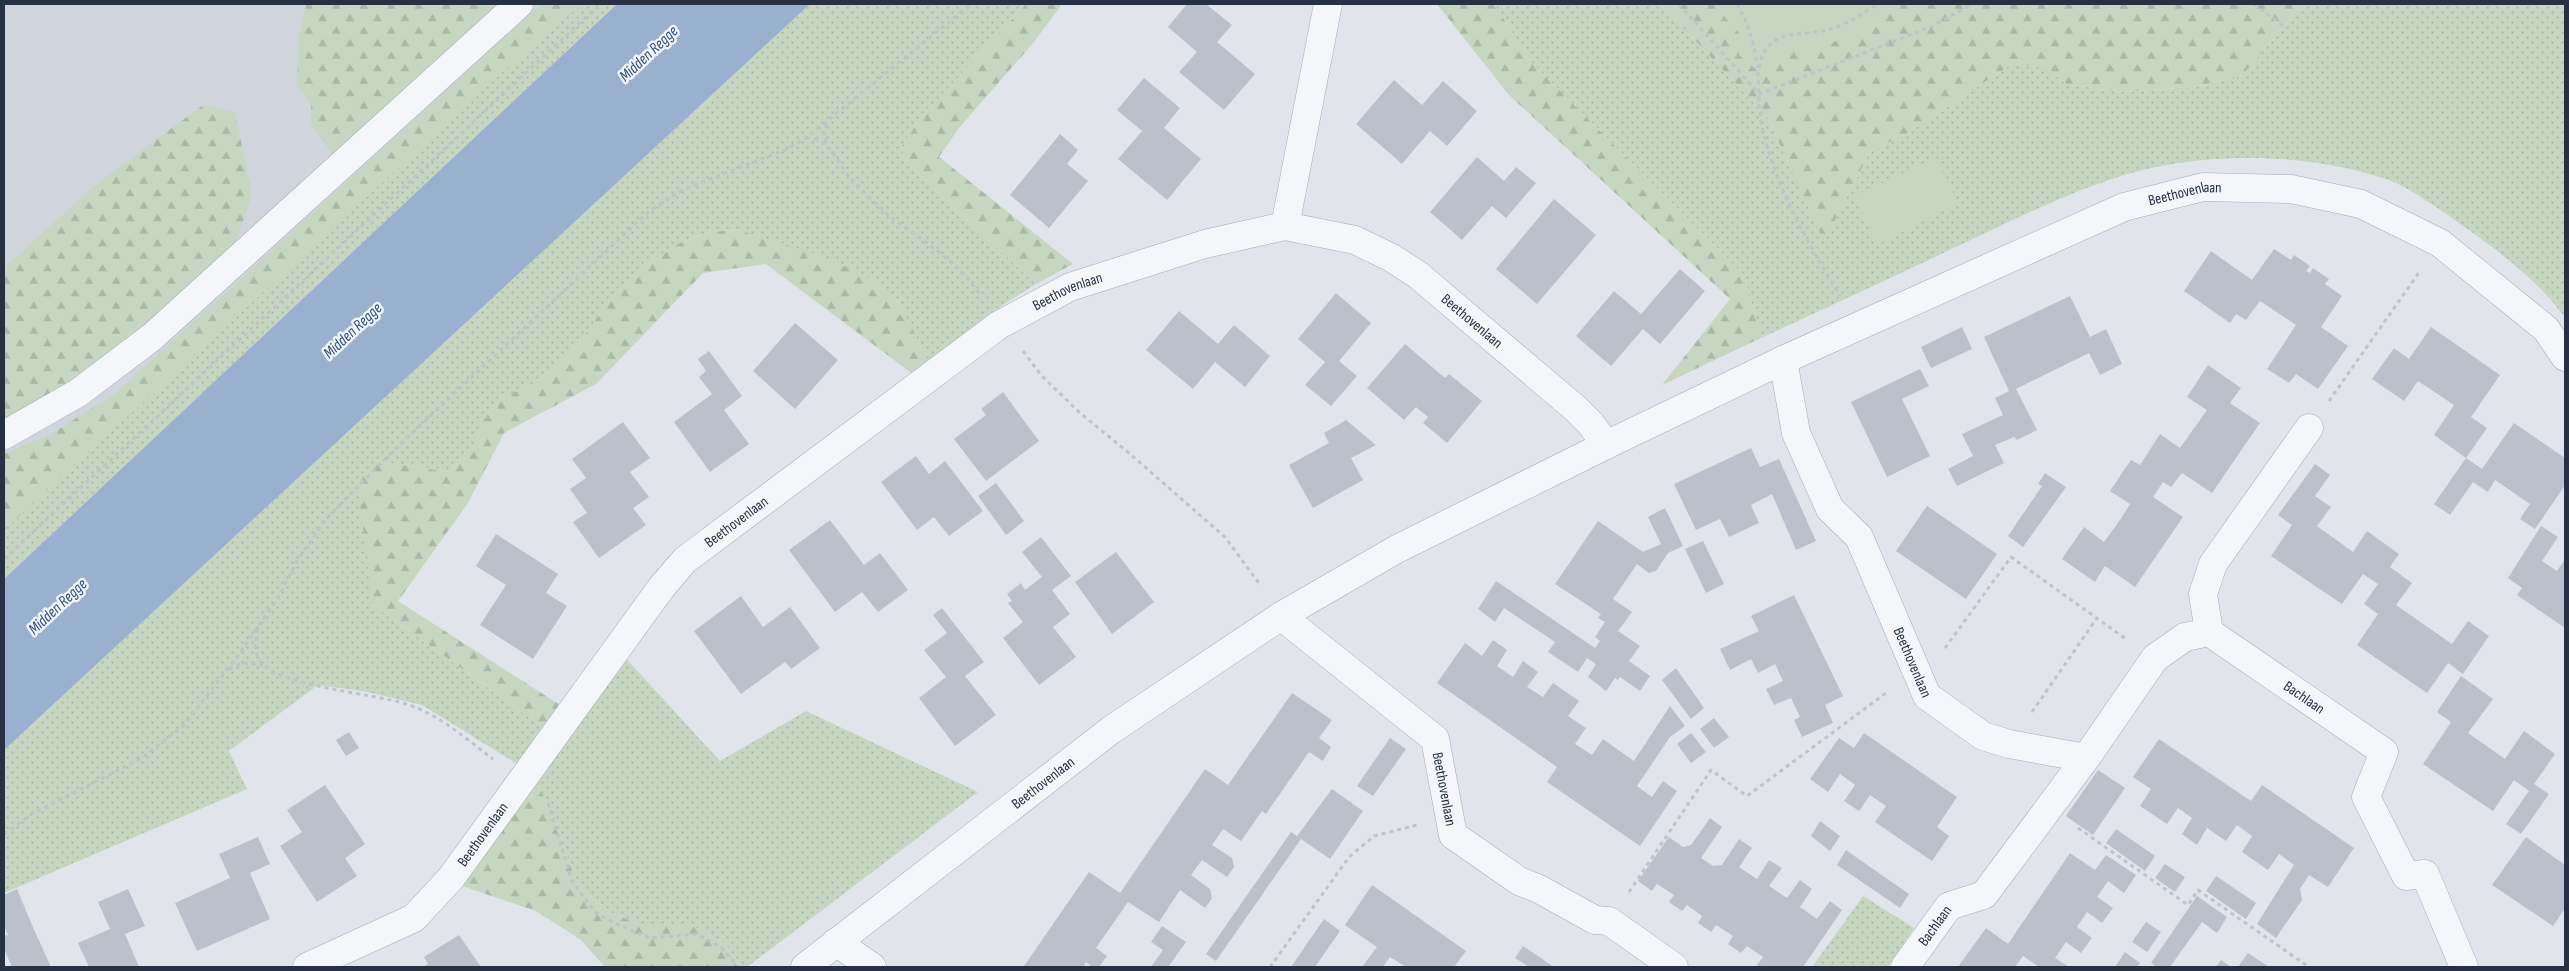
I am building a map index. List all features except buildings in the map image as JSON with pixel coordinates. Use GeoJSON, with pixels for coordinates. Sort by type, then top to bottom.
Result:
{"type":"FeatureCollection","features":[{"type":"Feature","properties":{"kind":"street"},"geometry":{"type":"LineString","coordinates":[[4,435],[78,393],[152,337],[519,4]]}},
{"type":"Feature","properties":{"kind":"street"},"geometry":{"type":"LineString","coordinates":[[1285,226],[1328,4]]}},
{"type":"Feature","properties":{"kind":"street","name":"Beethovenlaan"},"geometry":{"type":"LineString","coordinates":[[805,967],[1111,730],[1281,616],[1397,550],[1606,445],[1783,360],[2124,207],[2203,187],[2291,189],[2360,204],[2440,243],[2546,329],[2565,357]]}},
{"type":"Feature","properties":{"kind":"street","name":"Beethovenlaan"},"geometry":{"type":"LineString","coordinates":[[307,967],[414,918],[451,878],[661,588],[685,560],[999,325],[1070,287],[1205,244],[1285,226],[1355,240],[1392,258],[1418,275],[1575,408],[1592,424],[1606,445]]}},
{"type":"Feature","properties":{"kind":"street","name":"Beethovenlaan"},"geometry":{"type":"LineString","coordinates":[[1783,360],[1796,433],[1830,509],[1860,537],[1927,696],[1983,736],[2009,744],[2086,758]]}},
{"type":"Feature","properties":{"kind":"street"},"geometry":{"type":"LineString","coordinates":[[2086,758],[2155,658],[2185,637],[2209,632],[2203,594],[2213,564],[2310,428]]}},
{"type":"Feature","properties":{"kind":"street","name":"Beethovenlaan"},"geometry":{"type":"LineString","coordinates":[[1281,616],[1435,739],[1453,835],[1519,881],[1539,889],[1595,920],[1609,921],[1674,967]]}},
{"type":"Feature","properties":{"kind":"street","name":"Bachlaan"},"geometry":{"type":"LineString","coordinates":[[2209,632],[2384,752],[2366,797],[2406,876],[2425,874],[2464,967]]}},
{"type":"Feature","properties":{"kind":"street","name":"Bachlaan"},"geometry":{"type":"LineString","coordinates":[[1906,967],[1949,906],[1984,895],[2086,758]]}},
{"type":"Feature","properties":{"kind":"street"},"geometry":{"type":"LineString","coordinates":[[836,942],[872,967]]}},
{"type":"Feature","properties":{"kind":"path"},"geometry":{"type":"LineString","coordinates":[[4,559],[600,4]]}},
{"type":"Feature","properties":{"kind":"path"},"geometry":{"type":"LineString","coordinates":[[4,834],[32,814],[142,758],[184,725],[259,626],[278,598],[298,559],[326,519],[393,451],[648,212],[682,190],[787,150],[806,138],[970,4]]}},
{"type":"Feature","properties":{"kind":"path"},"geometry":{"type":"LineString","coordinates":[[1679,4],[1759,94]]}},
{"type":"Feature","properties":{"kind":"path"},"geometry":{"type":"LineString","coordinates":[[1737,4],[1752,40],[1758,71],[1762,129],[1779,180],[1801,230],[1858,326]]}},
{"type":"Feature","properties":{"kind":"path"},"geometry":{"type":"LineString","coordinates":[[1758,71],[1762,53],[1776,40],[1789,34],[1834,28],[1877,4]]}},
{"type":"Feature","properties":{"kind":"path"},"geometry":{"type":"LineString","coordinates":[[1759,94],[1933,26],[1972,4]]}},
{"type":"Feature","properties":{"kind":"path"},"geometry":{"type":"LineString","coordinates":[[2254,4],[2283,26]]}},
{"type":"Feature","properties":{"kind":"path"},"geometry":{"type":"LineString","coordinates":[[827,146],[824,131],[829,119]]}},
{"type":"Feature","properties":{"kind":"path"},"geometry":{"type":"LineString","coordinates":[[806,138],[820,140],[827,146],[852,180],[871,198],[968,276],[999,325],[1012,336],[1041,375],[1080,413],[1225,537],[1251,571],[1281,616]]}},
{"type":"Feature","properties":{"kind":"path"},"geometry":{"type":"LineString","coordinates":[[2310,428],[2440,243]]}},
{"type":"Feature","properties":{"kind":"path"},"geometry":{"type":"LineString","coordinates":[[1609,921],[1711,770],[1747,796],[1898,684],[1930,669],[2011,557],[2155,658]]}},
{"type":"Feature","properties":{"kind":"path"},"geometry":{"type":"LineString","coordinates":[[2009,744],[2097,618]]}},
{"type":"Feature","properties":{"kind":"path"},"geometry":{"type":"LineString","coordinates":[[259,626],[255,648],[259,660],[264,665],[295,681],[407,704],[445,723],[522,780],[540,791],[546,800],[572,881],[595,912],[612,922],[650,938],[696,934],[721,947],[738,967]]}},
{"type":"Feature","properties":{"kind":"path"},"geometry":{"type":"LineString","coordinates":[[226,671],[243,663],[264,665]]}},
{"type":"Feature","properties":{"kind":"path"},"geometry":{"type":"LineString","coordinates":[[2049,807],[2188,904],[2198,890],[2309,967]]}},
{"type":"Feature","properties":{"kind":"path"},"geometry":{"type":"LineString","coordinates":[[1270,967],[1349,857],[1374,836],[1450,817]]}},
{"type":"Feature","properties":{"kind":"shaded area"},"geometry":{"type":"Polygon","coordinates":[[[4,4],[588,4],[4,542],[4,4]]]}},
{"type":"Feature","properties":{"kind":"green space"},"geometry":{"type":"Polygon","coordinates":[[[306,4],[499,4],[333,154],[311,124],[311,103],[297,86],[299,38],[306,4]]]}},
{"type":"Feature","properties":{"kind":"green space"},"geometry":{"type":"Polygon","coordinates":[[[541,4],[582,4],[497,77],[4,530],[4,454],[53,433],[117,392],[541,4]]]}},
{"type":"Feature","properties":{"kind":"green space"},"geometry":{"type":"Polygon","coordinates":[[[582,4],[617,4],[4,579],[4,530],[497,77],[582,4]]]}},
{"type":"Feature","properties":{"kind":"green space"},"geometry":{"type":"Polygon","coordinates":[[[810,4],[1026,4],[920,119],[902,146],[904,160],[1036,284],[995,310],[929,363],[897,300],[879,284],[854,271],[738,230],[708,232],[678,244],[641,268],[612,298],[579,343],[555,369],[496,403],[482,422],[472,453],[450,472],[376,461],[372,604],[544,728],[519,765],[422,705],[363,691],[318,685],[229,751],[247,789],[4,893],[4,750],[810,4]]]}},
{"type":"Feature","properties":{"kind":"green space"},"geometry":{"type":"Polygon","coordinates":[[[1026,4],[1062,4],[1034,42],[959,128],[939,157],[1073,264],[1036,284],[904,160],[902,146],[920,119],[1026,4]]]}},
{"type":"Feature","properties":{"kind":"green space"},"geometry":{"type":"Polygon","coordinates":[[[1437,4],[1494,4],[1532,63],[1744,275],[1761,338],[1662,385],[1730,299],[1509,95],[1437,4]]]}},
{"type":"Feature","properties":{"kind":"green space"},"geometry":{"type":"Polygon","coordinates":[[[1494,4],[1661,4],[1768,118],[1824,241],[1870,152],[1909,132],[2012,64],[2044,67],[2067,84],[2120,92],[2194,87],[2242,76],[2302,4],[2565,4],[2565,318],[2544,292],[2506,258],[2406,188],[2386,179],[2320,163],[2285,159],[2249,158],[2177,163],[2144,170],[2092,186],[2033,211],[1761,338],[1744,275],[1532,63],[1494,4]]]}},
{"type":"Feature","properties":{"kind":"green space"},"geometry":{"type":"Polygon","coordinates":[[[1661,4],[2302,4],[2242,76],[2194,87],[2120,92],[2067,84],[2043,67],[2012,64],[1909,132],[1870,152],[1824,242],[1768,118],[1661,4]]]}},
{"type":"Feature","properties":{"kind":"green space"},"geometry":{"type":"Polygon","coordinates":[[[1713,4],[1901,4],[1859,32],[1845,38],[1816,46],[1781,49],[1775,67],[1758,71],[1739,55],[1739,33],[1713,4]]]}},
{"type":"Feature","properties":{"kind":"green space"},"geometry":{"type":"Polygon","coordinates":[[[203,105],[235,112],[252,195],[235,244],[99,369],[4,423],[4,268],[94,186],[203,105]]]}},
{"type":"Feature","properties":{"kind":"green space"},"geometry":{"type":"Polygon","coordinates":[[[1936,158],[1958,203],[1877,245],[1854,196],[1936,158]]]}},
{"type":"Feature","properties":{"kind":"green space"},"geometry":{"type":"Polygon","coordinates":[[[738,230],[800,249],[847,267],[885,289],[902,308],[929,363],[914,375],[766,264],[703,273],[596,384],[504,433],[468,503],[398,601],[560,705],[544,728],[372,604],[357,479],[376,461],[450,472],[472,453],[482,422],[496,403],[555,369],[579,343],[611,298],[641,268],[678,244],[708,232],[738,230]]]}},
{"type":"Feature","properties":{"kind":"green space"},"geometry":{"type":"Polygon","coordinates":[[[621,653],[720,761],[806,711],[978,792],[747,967],[742,967],[724,943],[691,925],[641,925],[612,913],[579,888],[543,794],[535,780],[621,653]]]}},
{"type":"Feature","properties":{"kind":"green space"},"geometry":{"type":"Polygon","coordinates":[[[535,780],[543,794],[579,888],[612,913],[641,925],[691,925],[724,943],[742,967],[605,967],[581,940],[536,911],[456,884],[535,780]]]}},
{"type":"Feature","properties":{"kind":"green space"},"geometry":{"type":"Polygon","coordinates":[[[1863,896],[1914,928],[1888,967],[1812,967],[1863,896]]]}},
{"type":"Feature","properties":{"kind":"water","name":"Midden Regge"},"geometry":{"type":"Polygon","coordinates":[[[617,4],[810,4],[4,750],[4,579],[617,4]]]}}]}
